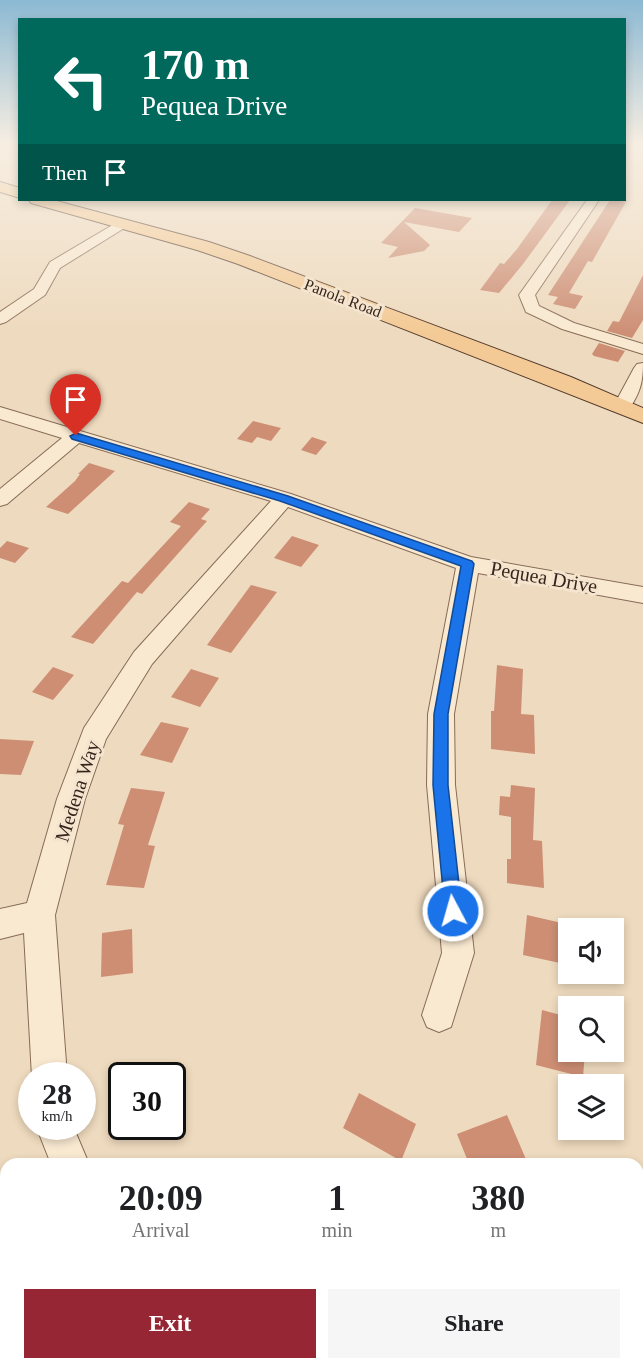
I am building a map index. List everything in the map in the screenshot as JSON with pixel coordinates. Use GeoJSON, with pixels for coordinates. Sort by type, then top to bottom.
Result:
{"type":"FeatureCollection","features":[{"type":"Feature","properties":{"kind":"main road","name":"Panola Road"},"geometry":{"type":"LineString","coordinates":[[65,208],[203,246],[244,260],[643,416]]}},
{"type":"Feature","properties":{"kind":"street"},"geometry":{"type":"LineString","coordinates":[[588,208],[527,295],[532,309],[568,326],[643,349]]}},
{"type":"Feature","properties":{"kind":"street"},"geometry":{"type":"LineString","coordinates":[[4,312],[39,292],[55,265],[121,224]]}},
{"type":"Feature","properties":{"kind":"street"},"geometry":{"type":"LineString","coordinates":[[622,407],[643,368]]}},
{"type":"Feature","properties":{"kind":"street","name":"Pequea Drive"},"geometry":{"type":"LineString","coordinates":[[0,413],[284,498],[468,564],[643,595]]}},
{"type":"Feature","properties":{"kind":"street"},"geometry":{"type":"LineString","coordinates":[[0,500],[76,436]]}},
{"type":"Feature","properties":{"kind":"street","name":"Medena Way"},"geometry":{"type":"LineString","coordinates":[[48,1062],[39,915],[71,800],[93,736],[143,658],[270,517],[284,498]]}},
{"type":"Feature","properties":{"kind":"street"},"geometry":{"type":"LineString","coordinates":[[439,1015],[458,953],[441,785],[441,714],[468,564]]}},
{"type":"Feature","properties":{"kind":"street"},"geometry":{"type":"LineString","coordinates":[[0,924],[39,915]]}},
{"type":"Feature","properties":{"kind":"street"},"geometry":{"type":"LineString","coordinates":[[60,1140],[67,1158]]}},
{"type":"Feature","properties":{"kind":"building"},"geometry":{"type":"Polygon","coordinates":[[[415,208],[472,218],[459,232],[404,222],[430,245],[424,251],[388,258],[398,247],[381,243],[415,208]]]}},
{"type":"Feature","properties":{"kind":"building"},"geometry":{"type":"Polygon","coordinates":[[[546,208],[564,208],[499,293],[480,290],[500,263],[504,264],[546,208]]]}},
{"type":"Feature","properties":{"kind":"building"},"geometry":{"type":"Polygon","coordinates":[[[605,208],[623,208],[592,262],[588,261],[569,293],[583,296],[575,309],[553,304],[558,297],[548,295],[605,208]]]}},
{"type":"Feature","properties":{"kind":"building"},"geometry":{"type":"Polygon","coordinates":[[[643,275],[643,320],[632,338],[607,331],[613,321],[619,322],[643,275]]]}},
{"type":"Feature","properties":{"kind":"building"},"geometry":{"type":"Polygon","coordinates":[[[599,343],[625,351],[618,362],[594,356],[592,354],[599,343]]]}},
{"type":"Feature","properties":{"kind":"building"},"geometry":{"type":"Polygon","coordinates":[[[253,421],[281,428],[271,441],[257,437],[252,443],[237,439],[253,421]]]}},
{"type":"Feature","properties":{"kind":"building"},"geometry":{"type":"Polygon","coordinates":[[[312,437],[327,442],[316,455],[301,450],[312,437]]]}},
{"type":"Feature","properties":{"kind":"building"},"geometry":{"type":"Polygon","coordinates":[[[89,463],[115,471],[68,514],[46,507],[75,481],[80,474],[78,474],[89,463]]]}},
{"type":"Feature","properties":{"kind":"building"},"geometry":{"type":"Polygon","coordinates":[[[189,502],[210,509],[201,519],[207,521],[142,594],[137,592],[93,644],[71,637],[122,581],[128,583],[181,526],[170,522],[189,502]]]}},
{"type":"Feature","properties":{"kind":"building"},"geometry":{"type":"Polygon","coordinates":[[[292,536],[319,545],[301,567],[274,558],[292,536]]]}},
{"type":"Feature","properties":{"kind":"building"},"geometry":{"type":"Polygon","coordinates":[[[7,541],[29,548],[15,563],[0,558],[0,548],[7,541]]]}},
{"type":"Feature","properties":{"kind":"building"},"geometry":{"type":"Polygon","coordinates":[[[251,585],[277,592],[231,653],[207,645],[251,585]]]}},
{"type":"Feature","properties":{"kind":"building"},"geometry":{"type":"Polygon","coordinates":[[[497,665],[523,669],[521,714],[534,715],[535,754],[491,749],[491,711],[494,711],[497,665]]]}},
{"type":"Feature","properties":{"kind":"building"},"geometry":{"type":"Polygon","coordinates":[[[53,667],[74,675],[53,700],[32,692],[53,667]]]}},
{"type":"Feature","properties":{"kind":"building"},"geometry":{"type":"Polygon","coordinates":[[[191,669],[219,678],[200,707],[171,697],[191,669]]]}},
{"type":"Feature","properties":{"kind":"building"},"geometry":{"type":"Polygon","coordinates":[[[161,722],[189,728],[172,763],[140,755],[161,722]]]}},
{"type":"Feature","properties":{"kind":"building"},"geometry":{"type":"Polygon","coordinates":[[[0,739],[34,741],[21,775],[0,774],[0,739]]]}},
{"type":"Feature","properties":{"kind":"building"},"geometry":{"type":"Polygon","coordinates":[[[511,785],[535,788],[533,840],[542,841],[544,888],[507,883],[507,859],[511,859],[511,817],[499,815],[500,796],[510,797],[511,785]]]}},
{"type":"Feature","properties":{"kind":"building"},"geometry":{"type":"Polygon","coordinates":[[[131,788],[165,792],[148,845],[155,846],[144,888],[106,885],[124,825],[118,824],[131,788]]]}},
{"type":"Feature","properties":{"kind":"building"},"geometry":{"type":"Polygon","coordinates":[[[527,915],[558,922],[558,963],[523,955],[527,915]]]}},
{"type":"Feature","properties":{"kind":"building"},"geometry":{"type":"Polygon","coordinates":[[[132,929],[133,973],[101,977],[102,933],[132,929]]]}},
{"type":"Feature","properties":{"kind":"building"},"geometry":{"type":"Polygon","coordinates":[[[542,1010],[558,1014],[558,1062],[584,1062],[583,1074],[571,1074],[536,1065],[542,1010]]]}},
{"type":"Feature","properties":{"kind":"building"},"geometry":{"type":"Polygon","coordinates":[[[359,1093],[416,1124],[402,1158],[396,1158],[343,1128],[359,1093]]]}},
{"type":"Feature","properties":{"kind":"building"},"geometry":{"type":"Polygon","coordinates":[[[507,1115],[525,1158],[467,1158],[457,1134],[507,1115]]]}},
{"type":"Feature","properties":{"kind":"route"},"geometry":{"type":"LineString","coordinates":[[76,436],[284,498],[468,564],[441,714],[441,785],[453,911]]}}]}
